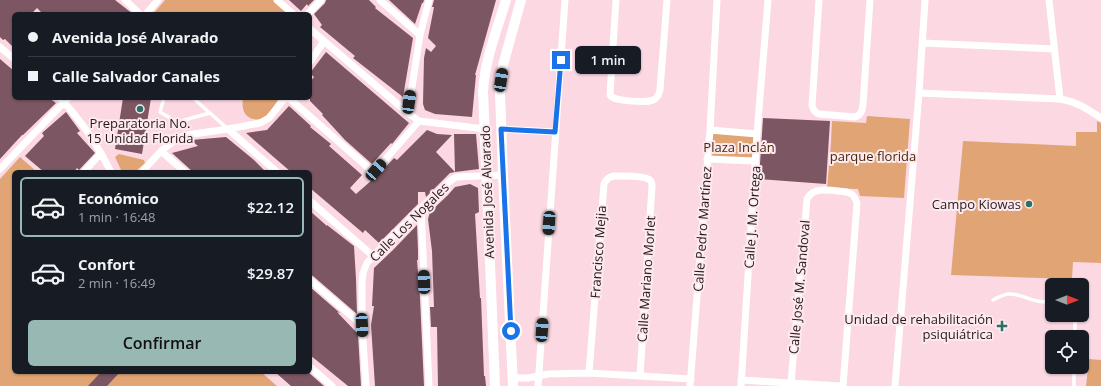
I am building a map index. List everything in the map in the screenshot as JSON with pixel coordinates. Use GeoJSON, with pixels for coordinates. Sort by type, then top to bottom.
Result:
{"type":"FeatureCollection","features":[{"type":"Feature","properties":{"kind":"street"},"geometry":{"type":"LineString","coordinates":[[125,0],[138,12]]}},
{"type":"Feature","properties":{"kind":"street"},"geometry":{"type":"LineString","coordinates":[[148,12],[158,0]]}},
{"type":"Feature","properties":{"kind":"street"},"geometry":{"type":"LineString","coordinates":[[277,0],[291,12]]}},
{"type":"Feature","properties":{"kind":"street"},"geometry":{"type":"LineString","coordinates":[[310,12],[321,0]]}},
{"type":"Feature","properties":{"kind":"street"},"geometry":{"type":"LineString","coordinates":[[380,0],[420,35]]}},
{"type":"Feature","properties":{"kind":"street"},"geometry":{"type":"LineString","coordinates":[[408,113],[420,35],[429,0]]}},
{"type":"Feature","properties":{"kind":"street","name":"Avenida José Alvarado"},"geometry":{"type":"LineString","coordinates":[[495,386],[483,104],[485,72],[488,58],[506,0]]}},
{"type":"Feature","properties":{"kind":"street","name":"Avenida José Alvarado"},"geometry":{"type":"LineString","coordinates":[[513,382],[500,93],[503,66],[521,0]]}},
{"type":"Feature","properties":{"kind":"street"},"geometry":{"type":"LineString","coordinates":[[538,386],[565,0]]}},
{"type":"Feature","properties":{"kind":"street"},"geometry":{"type":"LineString","coordinates":[[616,0],[610,91],[612,97],[618,100],[649,101],[659,95],[660,90],[667,0]]}},
{"type":"Feature","properties":{"kind":"street","name":"Calle Pedro Martínez"},"geometry":{"type":"LineString","coordinates":[[690,382],[710,130],[717,0]]}},
{"type":"Feature","properties":{"kind":"street","name":"Calle J. M. Ortega"},"geometry":{"type":"LineString","coordinates":[[741,383],[755,161],[768,0]]}},
{"type":"Feature","properties":{"kind":"street"},"geometry":{"type":"LineString","coordinates":[[819,0],[812,105],[813,110],[815,113],[822,115],[855,117],[859,116],[863,105],[870,0]]}},
{"type":"Feature","properties":{"kind":"street"},"geometry":{"type":"LineString","coordinates":[[895,386],[919,93],[925,0]]}},
{"type":"Feature","properties":{"kind":"street"},"geometry":{"type":"LineString","coordinates":[[1049,0],[1060,99]]}},
{"type":"Feature","properties":{"kind":"street"},"geometry":{"type":"LineString","coordinates":[[312,31],[419,121],[485,129]]}},
{"type":"Feature","properties":{"kind":"street"},"geometry":{"type":"LineString","coordinates":[[312,59],[324,41]]}},
{"type":"Feature","properties":{"kind":"street"},"geometry":{"type":"LineString","coordinates":[[922,43],[1054,49]]}},
{"type":"Feature","properties":{"kind":"street"},"geometry":{"type":"LineString","coordinates":[[0,47],[12,57]]}},
{"type":"Feature","properties":{"kind":"street"},"geometry":{"type":"LineString","coordinates":[[919,93],[1060,99],[1078,104],[1101,118]]}},
{"type":"Feature","properties":{"kind":"street"},"geometry":{"type":"LineString","coordinates":[[0,169],[63,100]]}},
{"type":"Feature","properties":{"kind":"street"},"geometry":{"type":"LineString","coordinates":[[65,100],[101,153],[110,170]]}},
{"type":"Feature","properties":{"kind":"street"},"geometry":{"type":"LineString","coordinates":[[144,170],[161,151],[175,140],[186,135],[260,123],[269,118],[283,100]]}},
{"type":"Feature","properties":{"kind":"street"},"geometry":{"type":"LineString","coordinates":[[291,100],[373,172],[419,121]]}},
{"type":"Feature","properties":{"kind":"street"},"geometry":{"type":"LineString","coordinates":[[228,129],[275,170]]}},
{"type":"Feature","properties":{"kind":"street"},"geometry":{"type":"LineString","coordinates":[[501,129],[555,132]]}},
{"type":"Feature","properties":{"kind":"street"},"geometry":{"type":"LineString","coordinates":[[710,130],[757,134]]}},
{"type":"Feature","properties":{"kind":"street"},"geometry":{"type":"LineString","coordinates":[[161,151],[183,170]]}},
{"type":"Feature","properties":{"kind":"street"},"geometry":{"type":"LineString","coordinates":[[86,170],[101,153]]}},
{"type":"Feature","properties":{"kind":"street"},"geometry":{"type":"LineString","coordinates":[[707,158],[755,161]]}},
{"type":"Feature","properties":{"kind":"street","name":"Calle Los Nogales"},"geometry":{"type":"LineString","coordinates":[[366,386],[362,325],[362,282],[363,273],[367,263],[450,181],[456,178],[503,175]]}},
{"type":"Feature","properties":{"kind":"street","name":"Francisco Mejia"},"geometry":{"type":"LineString","coordinates":[[589,373],[604,184],[609,177],[614,176],[643,177],[652,182]]}},
{"type":"Feature","properties":{"kind":"street","name":"Calle Mariano Morlet"},"geometry":{"type":"LineString","coordinates":[[640,376],[652,182]]}},
{"type":"Feature","properties":{"kind":"street","name":"Calle José M. Sandoval"},"geometry":{"type":"LineString","coordinates":[[791,383],[807,199],[808,195],[812,192],[819,190],[847,192],[853,195],[857,203],[842,386]]}},
{"type":"Feature","properties":{"kind":"street"},"geometry":{"type":"LineString","coordinates":[[312,203],[373,256]]}},
{"type":"Feature","properties":{"kind":"street"},"geometry":{"type":"LineString","coordinates":[[421,208],[429,386]]}},
{"type":"Feature","properties":{"kind":"street"},"geometry":{"type":"LineString","coordinates":[[312,282],[362,325]]}},
{"type":"Feature","properties":{"kind":"street"},"geometry":{"type":"LineString","coordinates":[[312,369],[332,386]]}},
{"type":"Feature","properties":{"kind":"street"},"geometry":{"type":"LineString","coordinates":[[513,382],[539,375],[589,373],[640,376],[690,382]]}},
{"type":"Feature","properties":{"kind":"street"},"geometry":{"type":"LineString","coordinates":[[741,383],[791,383],[842,386]]}},
{"type":"Feature","properties":{"kind":"lane"},"geometry":{"type":"LineString","coordinates":[[163,100],[160,112],[177,122],[210,113]]}},
{"type":"Feature","properties":{"kind":"lane"},"geometry":{"type":"LineString","coordinates":[[195,100],[228,129]]}},
{"type":"Feature","properties":{"kind":"lane"},"geometry":{"type":"LineString","coordinates":[[993,300],[1008,294],[1045,302]]}},
{"type":"Feature","properties":{"kind":"lane"},"geometry":{"type":"LineString","coordinates":[[1074,374],[1074,386]]}},
{"type":"Feature","properties":{"kind":"green space"},"geometry":{"type":"Polygon","coordinates":[[[165,0],[276,0],[291,12],[155,12],[165,0]]]}},
{"type":"Feature","properties":{"kind":"green space"},"geometry":{"type":"Polygon","coordinates":[[[243,100],[278,100],[268,114],[260,119],[253,119],[247,116],[243,107],[243,100]]]}},
{"type":"Feature","properties":{"kind":"green space","name":"parque florida"},"geometry":{"type":"Polygon","coordinates":[[[867,116],[910,119],[904,198],[860,196],[858,189],[827,188],[832,121],[866,123],[867,116]]]}},
{"type":"Feature","properties":{"kind":"green space","name":"Campo Kiowas"},"geometry":{"type":"Polygon","coordinates":[[[1097,121],[1101,123],[1101,263],[1073,262],[1072,278],[951,275],[963,141],[1076,146],[1076,132],[1097,132],[1097,121]]]}},
{"type":"Feature","properties":{"kind":"green space","name":"Plaza Inclán"},"geometry":{"type":"Polygon","coordinates":[[[710,130],[757,134],[755,161],[707,159],[710,130]]]}},
{"type":"Feature","properties":{"kind":"green space"},"geometry":{"type":"Polygon","coordinates":[[[119,154],[144,160],[145,163],[137,170],[121,170],[115,157],[119,154]]]}},
{"type":"Feature","properties":{"kind":"green space"},"geometry":{"type":"Polygon","coordinates":[[[20,157],[35,170],[12,170],[12,374],[263,374],[277,386],[0,386],[0,179],[20,157]]]}},
{"type":"Feature","properties":{"kind":"green space"},"geometry":{"type":"Polygon","coordinates":[[[1089,359],[1101,360],[1101,386],[1086,386],[1087,374],[1089,374],[1089,359]]]}},
{"type":"Feature","properties":{"kind":"building"},"geometry":{"type":"Polygon","coordinates":[[[0,0],[115,0],[130,12],[41,12],[37,8],[33,12],[12,12],[12,46],[5,39],[3,40],[0,37],[0,0]]]}},
{"type":"Feature","properties":{"kind":"building"},"geometry":{"type":"Polygon","coordinates":[[[289,0],[314,0],[308,6],[307,4],[301,11],[289,0]]]}},
{"type":"Feature","properties":{"kind":"building"},"geometry":{"type":"Polygon","coordinates":[[[326,0],[369,0],[376,7],[375,8],[413,38],[403,97],[353,58],[355,56],[320,27],[322,25],[314,14],[326,0]]]}},
{"type":"Feature","properties":{"kind":"building"},"geometry":{"type":"Polygon","coordinates":[[[389,0],[424,0],[415,24],[389,0]]]}},
{"type":"Feature","properties":{"kind":"building"},"geometry":{"type":"Polygon","coordinates":[[[434,0],[496,0],[475,75],[472,117],[435,114],[425,110],[423,104],[424,58],[426,48],[431,52],[436,46],[428,38],[434,0]]]}},
{"type":"Feature","properties":{"kind":"building"},"geometry":{"type":"Polygon","coordinates":[[[326,52],[409,123],[392,144],[391,143],[372,164],[345,140],[310,101],[312,100],[312,80],[314,77],[312,75],[312,70],[326,52]]]}},
{"type":"Feature","properties":{"kind":"building"},"geometry":{"type":"Polygon","coordinates":[[[0,59],[12,69],[12,100],[52,100],[56,103],[22,135],[0,159],[0,59]]]}},
{"type":"Feature","properties":{"kind":"building"},"geometry":{"type":"Polygon","coordinates":[[[123,100],[151,100],[142,154],[115,149],[123,100]]]}},
{"type":"Feature","properties":{"kind":"building"},"geometry":{"type":"Polygon","coordinates":[[[289,106],[311,126],[310,127],[331,144],[329,146],[362,175],[350,188],[356,194],[380,173],[394,158],[397,160],[427,130],[437,134],[452,135],[436,152],[455,172],[450,173],[426,197],[425,192],[418,192],[418,204],[379,243],[365,230],[363,233],[312,190],[312,170],[289,170],[246,133],[267,130],[289,106]]]}},
{"type":"Feature","properties":{"kind":"building"},"geometry":{"type":"Polygon","coordinates":[[[66,112],[80,131],[77,133],[95,153],[79,170],[77,168],[76,170],[42,170],[25,156],[44,136],[42,133],[66,112]]]}},
{"type":"Feature","properties":{"kind":"building"},"geometry":{"type":"Polygon","coordinates":[[[763,118],[830,121],[826,184],[759,179],[763,118]]]}},
{"type":"Feature","properties":{"kind":"building"},"geometry":{"type":"Polygon","coordinates":[[[454,134],[476,134],[479,169],[455,172],[454,134]]]}},
{"type":"Feature","properties":{"kind":"building"},"geometry":{"type":"Polygon","coordinates":[[[226,137],[264,170],[191,170],[172,153],[198,146],[191,140],[226,137]]]}},
{"type":"Feature","properties":{"kind":"building"},"geometry":{"type":"Polygon","coordinates":[[[470,184],[478,188],[479,212],[475,214],[481,298],[484,376],[486,386],[438,386],[437,327],[431,327],[430,307],[434,307],[432,251],[428,219],[430,212],[455,187],[470,184]]]}},
{"type":"Feature","properties":{"kind":"building"},"geometry":{"type":"Polygon","coordinates":[[[312,213],[354,246],[357,314],[313,276],[312,213]]]}},
{"type":"Feature","properties":{"kind":"building"},"geometry":{"type":"Polygon","coordinates":[[[417,225],[417,260],[424,386],[375,386],[371,325],[374,306],[372,306],[374,268],[417,225]]]}},
{"type":"Feature","properties":{"kind":"building"},"geometry":{"type":"Polygon","coordinates":[[[312,289],[340,313],[337,312],[358,334],[361,386],[348,386],[312,357],[312,289]]]}},
{"type":"Feature","properties":{"kind":"building"},"geometry":{"type":"Polygon","coordinates":[[[99,374],[118,374],[107,386],[88,386],[99,374]]]}},
{"type":"Feature","properties":{"kind":"building"},"geometry":{"type":"Polygon","coordinates":[[[277,374],[310,374],[324,386],[291,386],[277,374]]]}},
{"type":"Feature","properties":{"kind":"place","name":"Preparatoria No. 15 Unidad Florida"},"geometry":{"type":"Point","coordinates":[140,109]}},
{"type":"Feature","properties":{"kind":"place","name":"Campo Kiowas"},"geometry":{"type":"Point","coordinates":[1029,204]}},
{"type":"Feature","properties":{"kind":"place","name":"Unidad de rehabilitación psiquiátrica"},"geometry":{"type":"Point","coordinates":[1002,326]}},
{"type":"Feature","properties":{"kind":"route"},"geometry":{"type":"LineString","coordinates":[[511,331],[501,129],[555,132],[561,60]]}}]}
